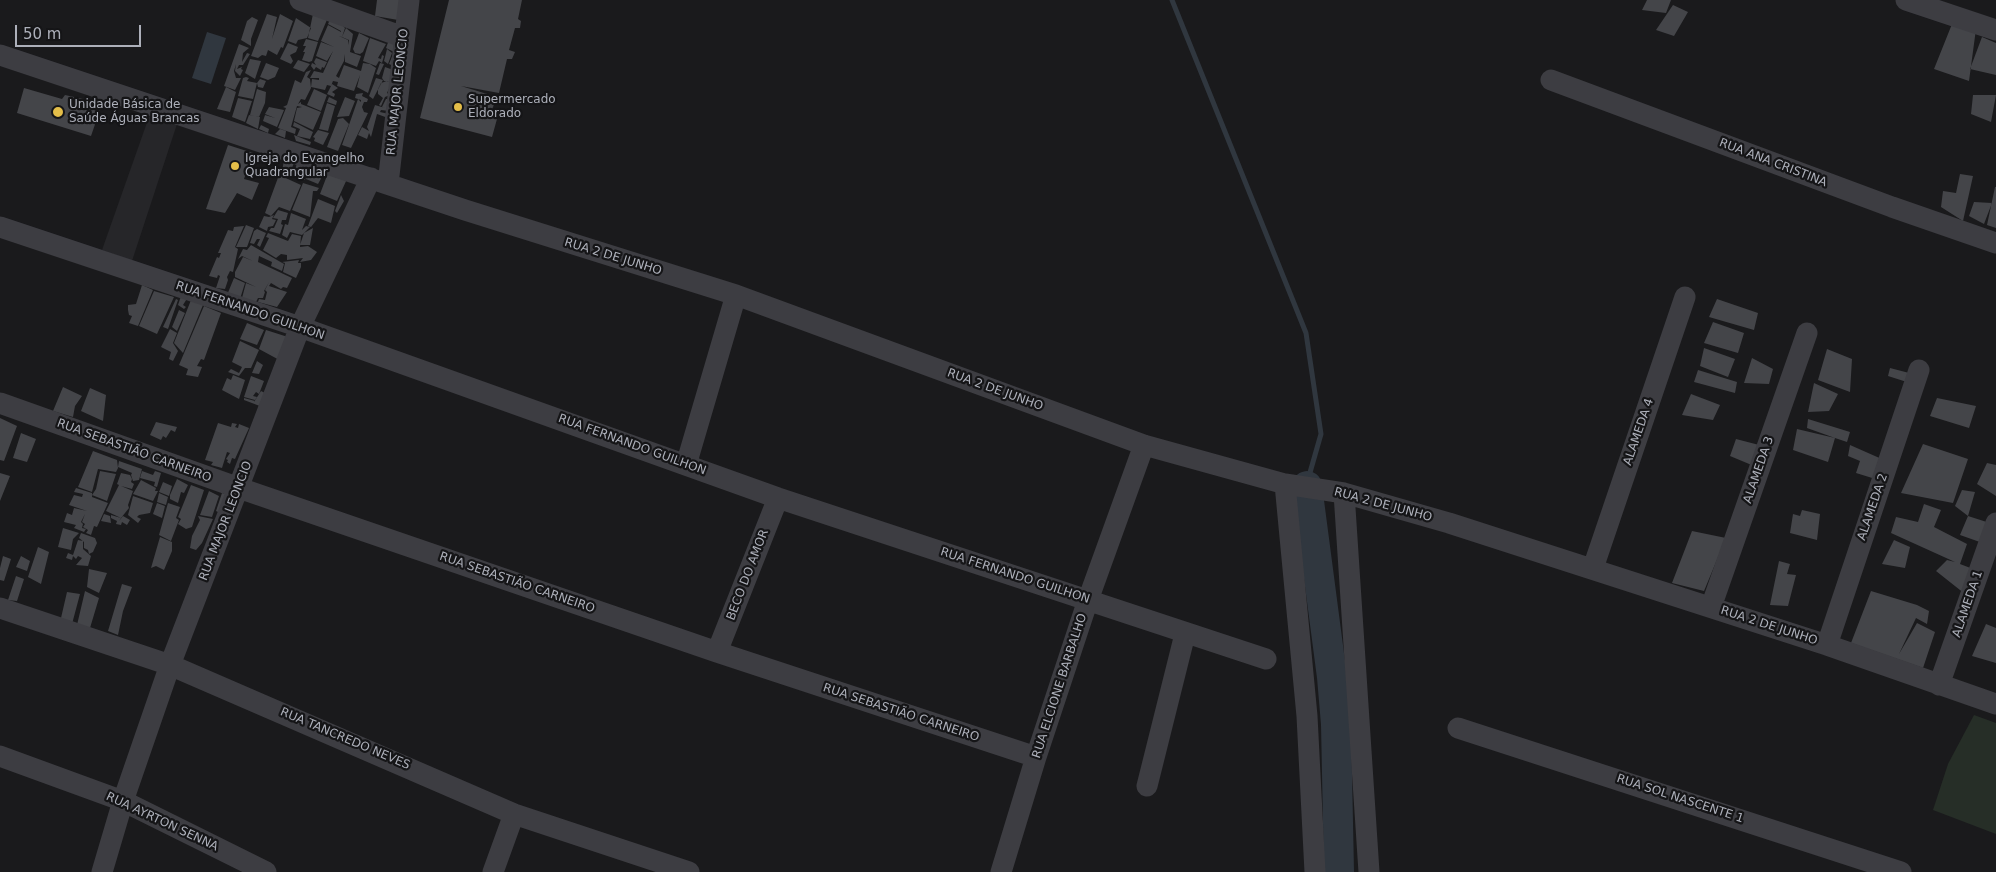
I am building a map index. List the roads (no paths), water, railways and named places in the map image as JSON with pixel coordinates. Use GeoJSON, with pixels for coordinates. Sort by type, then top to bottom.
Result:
{"type":"FeatureCollection","features":[{"type":"Feature","properties":{"kind":"street"},"geometry":{"type":"LineString","coordinates":[[300,0],[404,37]]}},
{"type":"Feature","properties":{"kind":"street","name":"RUA MAJOR LEONCIO"},"geometry":{"type":"LineString","coordinates":[[102,872],[123,801],[170,666],[300,327],[380,181],[409,0]]}},
{"type":"Feature","properties":{"kind":"street"},"geometry":{"type":"LineString","coordinates":[[1906,0],[1946,6],[1996,30]]}},
{"type":"Feature","properties":{"kind":"street","name":"RUA 2 DE JUNHO"},"geometry":{"type":"LineString","coordinates":[[0,55],[380,181],[736,295],[1144,445],[1285,484],[1344,493],[1593,568],[1826,645],[1996,704]]}},
{"type":"Feature","properties":{"kind":"street","name":"RUA ANA CRISTINA"},"geometry":{"type":"LineString","coordinates":[[1551,80],[1892,207],[1996,243]]}},
{"type":"Feature","properties":{"kind":"street","name":"RUA FERNANDO GUILHON"},"geometry":{"type":"LineString","coordinates":[[0,227],[300,327],[778,498],[1088,600],[1185,634],[1266,659]]}},
{"type":"Feature","properties":{"kind":"street"},"geometry":{"type":"LineString","coordinates":[[686,465],[736,295]]}},
{"type":"Feature","properties":{"kind":"street","name":"ALAMEDA 4"},"geometry":{"type":"LineString","coordinates":[[1593,568],[1685,296]]}},
{"type":"Feature","properties":{"kind":"street","name":"ALAMEDA 3"},"geometry":{"type":"LineString","coordinates":[[1711,607],[1808,333]]}},
{"type":"Feature","properties":{"kind":"street","name":"ALAMEDA 2"},"geometry":{"type":"LineString","coordinates":[[1826,645],[1919,370]]}},
{"type":"Feature","properties":{"kind":"street","name":"RUA SEBASTIÃO CARNEIRO"},"geometry":{"type":"LineString","coordinates":[[0,403],[239,488],[718,652],[1036,757]]}},
{"type":"Feature","properties":{"kind":"street","name":"RUA ELCIONE BARBALHO"},"geometry":{"type":"LineString","coordinates":[[1001,872],[1036,757],[1088,600],[1144,445]]}},
{"type":"Feature","properties":{"kind":"street"},"geometry":{"type":"LineString","coordinates":[[1285,484],[1307,716],[1315,872]]}},
{"type":"Feature","properties":{"kind":"street"},"geometry":{"type":"LineString","coordinates":[[1344,493],[1369,872]]}},
{"type":"Feature","properties":{"kind":"street","name":"BECO DO AMOR"},"geometry":{"type":"LineString","coordinates":[[718,652],[778,498]]}},
{"type":"Feature","properties":{"kind":"street","name":"ALAMEDA 1"},"geometry":{"type":"LineString","coordinates":[[1939,685],[1996,523]]}},
{"type":"Feature","properties":{"kind":"street","name":"RUA TANCREDO NEVES"},"geometry":{"type":"LineString","coordinates":[[0,608],[170,666],[514,814],[689,872]]}},
{"type":"Feature","properties":{"kind":"street"},"geometry":{"type":"LineString","coordinates":[[1147,786],[1185,634]]}},
{"type":"Feature","properties":{"kind":"street","name":"RUA SOL NASCENTE 1"},"geometry":{"type":"LineString","coordinates":[[1458,728],[1901,872]]}},
{"type":"Feature","properties":{"kind":"street","name":"RUA AYRTON SENNA"},"geometry":{"type":"LineString","coordinates":[[0,756],[123,801],[266,872]]}},
{"type":"Feature","properties":{"kind":"street"},"geometry":{"type":"LineString","coordinates":[[493,872],[514,814]]}},
{"type":"Feature","properties":{"kind":"waterway"},"geometry":{"type":"LineString","coordinates":[[1172,0],[1306,333],[1321,434],[1307,483]]}},
{"type":"Feature","properties":{"kind":"waterway"},"geometry":{"type":"LineString","coordinates":[[1307,486],[1332,677],[1336,724],[1339,872]]}},
{"type":"Feature","properties":{"kind":"place","name":"Supermercado Eldorado"},"geometry":{"type":"Point","coordinates":[458,107]}},
{"type":"Feature","properties":{"kind":"place","name":"Unidade Básica de Saúde Águas Brancas"},"geometry":{"type":"Point","coordinates":[58,112]}},
{"type":"Feature","properties":{"kind":"place","name":"Igreja do Evangelho Quadrangular"},"geometry":{"type":"Point","coordinates":[235,166]}}]}
